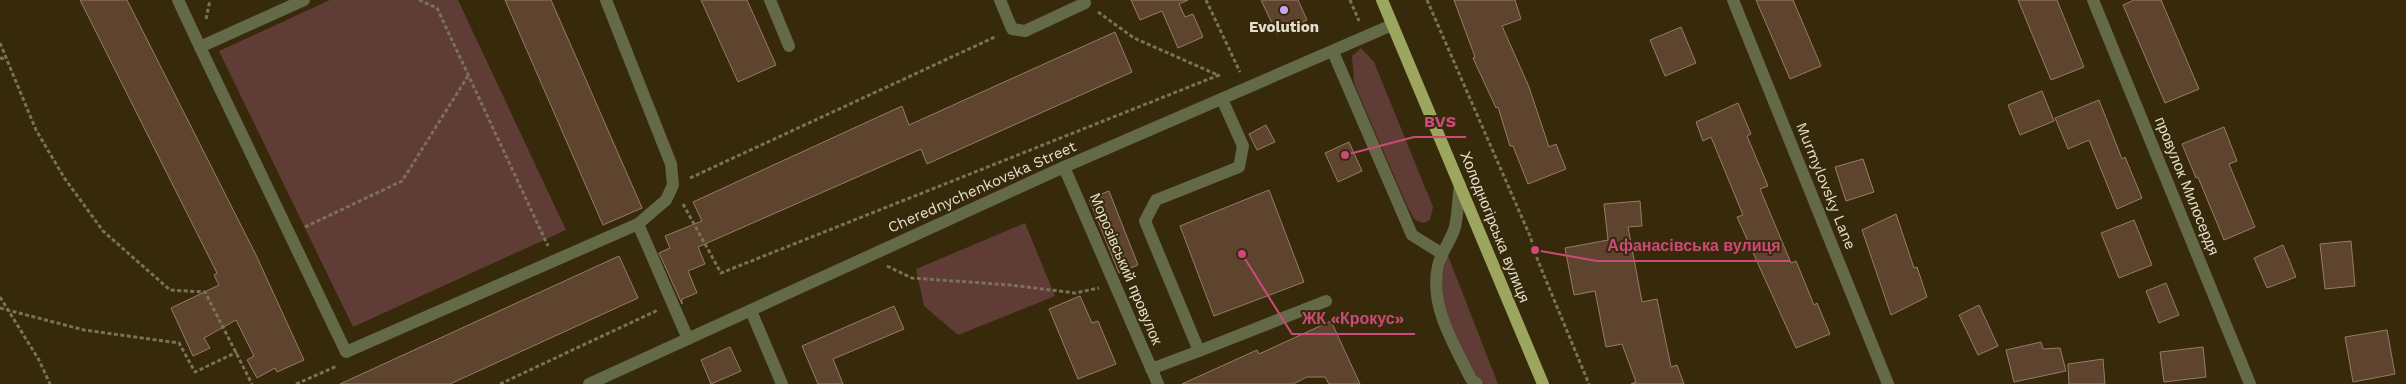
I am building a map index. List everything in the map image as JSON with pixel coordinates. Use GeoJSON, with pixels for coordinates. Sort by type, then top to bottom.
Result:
{"type":"FeatureCollection","features":[{"type":"Feature","properties":{"kind":"main road","name":"Холодногірська вулиця"},"geometry":{"type":"LineString","coordinates":[[1382,0],[1543,384]]}},
{"type":"Feature","properties":{"kind":"street"},"geometry":{"type":"LineString","coordinates":[[178,0],[346,352],[638,224],[666,200],[674,185],[671,164],[606,0]]}},
{"type":"Feature","properties":{"kind":"street"},"geometry":{"type":"LineString","coordinates":[[200,47],[304,0]]}},
{"type":"Feature","properties":{"kind":"street"},"geometry":{"type":"LineString","coordinates":[[770,0],[789,46]]}},
{"type":"Feature","properties":{"kind":"street"},"geometry":{"type":"LineString","coordinates":[[1000,0],[1012,29],[1025,31],[1085,1]]}},
{"type":"Feature","properties":{"kind":"street","name":"Murmylovsky Lane"},"geometry":{"type":"LineString","coordinates":[[1733,0],[1888,384]]}},
{"type":"Feature","properties":{"kind":"street","name":"провулок Милосердя"},"geometry":{"type":"LineString","coordinates":[[2093,0],[2250,384]]}},
{"type":"Feature","properties":{"kind":"street","name":"Cherednychenkovska Street"},"geometry":{"type":"LineString","coordinates":[[589,384],[1064,167],[1248,89],[1392,25]]}},
{"type":"Feature","properties":{"kind":"street"},"geometry":{"type":"LineString","coordinates":[[1333,52],[1412,236],[1441,254]]}},
{"type":"Feature","properties":{"kind":"street"},"geometry":{"type":"LineString","coordinates":[[1199,351],[1145,222],[1156,200],[1239,167],[1243,146],[1222,99]]}},
{"type":"Feature","properties":{"kind":"street","name":"Морозівський провулок"},"geometry":{"type":"LineString","coordinates":[[1064,167],[1158,384]]}},
{"type":"Feature","properties":{"kind":"street"},"geometry":{"type":"LineString","coordinates":[[1460,184],[1455,228],[1441,254],[1437,268],[1436,295],[1446,327],[1471,379],[1478,384]]}},
{"type":"Feature","properties":{"kind":"street"},"geometry":{"type":"LineString","coordinates":[[638,224],[688,339]]}},
{"type":"Feature","properties":{"kind":"street"},"geometry":{"type":"LineString","coordinates":[[1151,369],[1326,301]]}},
{"type":"Feature","properties":{"kind":"street"},"geometry":{"type":"LineString","coordinates":[[751,311],[782,384]]}},
{"type":"Feature","properties":{"kind":"path"},"geometry":{"type":"LineString","coordinates":[[419,0],[437,8],[555,260]]}},
{"type":"Feature","properties":{"kind":"path"},"geometry":{"type":"LineString","coordinates":[[1427,0],[1530,236],[1589,384]]}},
{"type":"Feature","properties":{"kind":"path"},"geometry":{"type":"LineString","coordinates":[[1085,1],[1134,38],[1248,89]]}},
{"type":"Feature","properties":{"kind":"path"},"geometry":{"type":"LineString","coordinates":[[1207,1],[1248,89]]}},
{"type":"Feature","properties":{"kind":"path"},"geometry":{"type":"LineString","coordinates":[[1012,29],[674,185],[721,273],[1219,76]]}},
{"type":"Feature","properties":{"kind":"path"},"geometry":{"type":"LineString","coordinates":[[0,43],[5,59],[41,138],[65,179],[103,231],[170,290],[205,292],[252,384]]}},
{"type":"Feature","properties":{"kind":"path"},"geometry":{"type":"LineString","coordinates":[[0,58],[5,59]]}},
{"type":"Feature","properties":{"kind":"path"},"geometry":{"type":"LineString","coordinates":[[289,234],[402,181],[468,76]]}},
{"type":"Feature","properties":{"kind":"path"},"geometry":{"type":"LineString","coordinates":[[867,256],[912,278],[1010,285],[1075,293],[1115,285]]}},
{"type":"Feature","properties":{"kind":"path"},"geometry":{"type":"LineString","coordinates":[[0,297],[6,310],[39,360],[50,384]]}},
{"type":"Feature","properties":{"kind":"path"},"geometry":{"type":"LineString","coordinates":[[500,384],[673,304]]}},
{"type":"Feature","properties":{"kind":"path"},"geometry":{"type":"LineString","coordinates":[[0,308],[84,330],[179,343],[195,372],[237,352]]}},
{"type":"Feature","properties":{"kind":"shaded area"},"geometry":{"type":"Polygon","coordinates":[[[330,0],[458,0],[566,230],[353,327],[219,51],[330,0]]]}},
{"type":"Feature","properties":{"kind":"shaded area"},"geometry":{"type":"Polygon","coordinates":[[[1361,48],[1374,62],[1433,207],[1430,220],[1424,223],[1415,220],[1408,208],[1354,83],[1352,56],[1361,48]]]}},
{"type":"Feature","properties":{"kind":"shaded area"},"geometry":{"type":"Polygon","coordinates":[[[1025,223],[1055,296],[958,335],[924,306],[916,269],[1025,223]]]}},
{"type":"Feature","properties":{"kind":"shaded area"},"geometry":{"type":"Polygon","coordinates":[[[1447,253],[1498,384],[1485,384],[1470,377],[1438,299],[1447,253]]]}},
{"type":"Feature","properties":{"kind":"building"},"geometry":{"type":"Polygon","coordinates":[[[80,0],[127,0],[256,255],[304,360],[277,372],[275,368],[257,378],[247,360],[254,356],[236,320],[204,338],[210,348],[193,356],[171,308],[219,285],[214,275],[217,273],[80,0]]]}},
{"type":"Feature","properties":{"kind":"building"},"geometry":{"type":"Polygon","coordinates":[[[505,0],[551,0],[642,208],[603,225],[505,0]]]}},
{"type":"Feature","properties":{"kind":"building"},"geometry":{"type":"Polygon","coordinates":[[[701,0],[747,0],[776,65],[738,82],[701,0]]]}},
{"type":"Feature","properties":{"kind":"building"},"geometry":{"type":"Polygon","coordinates":[[[1131,0],[1188,0],[1179,4],[1185,17],[1193,14],[1203,37],[1178,48],[1162,11],[1140,20],[1131,0]]]}},
{"type":"Feature","properties":{"kind":"building","name":"Evolution"},"geometry":{"type":"Polygon","coordinates":[[[1261,0],[1298,0],[1307,20],[1277,34],[1261,0]]]}},
{"type":"Feature","properties":{"kind":"building"},"geometry":{"type":"Polygon","coordinates":[[[1454,0],[1515,0],[1521,19],[1502,26],[1529,87],[1549,147],[1556,144],[1566,169],[1528,184],[1513,146],[1510,146],[1498,107],[1496,108],[1473,58],[1475,57],[1454,0]]]}},
{"type":"Feature","properties":{"kind":"building"},"geometry":{"type":"Polygon","coordinates":[[[1756,0],[1793,0],[1821,66],[1790,79],[1756,0]]]}},
{"type":"Feature","properties":{"kind":"building"},"geometry":{"type":"Polygon","coordinates":[[[2018,0],[2057,0],[2084,67],[2051,80],[2018,0]]]}},
{"type":"Feature","properties":{"kind":"building"},"geometry":{"type":"Polygon","coordinates":[[[2134,0],[2161,0],[2199,89],[2165,103],[2123,5],[2134,0]]]}},
{"type":"Feature","properties":{"kind":"building"},"geometry":{"type":"Polygon","coordinates":[[[1681,27],[1696,63],[1665,76],[1650,40],[1681,27]]]}},
{"type":"Feature","properties":{"kind":"building"},"geometry":{"type":"Polygon","coordinates":[[[1115,32],[1132,72],[927,164],[921,149],[698,247],[705,264],[688,271],[697,293],[682,299],[682,304],[659,253],[670,248],[665,236],[702,221],[693,202],[902,106],[909,125],[1115,32]]]}},
{"type":"Feature","properties":{"kind":"building"},"geometry":{"type":"Polygon","coordinates":[[[2042,91],[2054,121],[2020,135],[2008,105],[2042,91]]]}},
{"type":"Feature","properties":{"kind":"building"},"geometry":{"type":"Polygon","coordinates":[[[2099,100],[2122,159],[2125,157],[2142,198],[2117,209],[2089,140],[2068,149],[2055,118],[2099,100]]]}},
{"type":"Feature","properties":{"kind":"building"},"geometry":{"type":"Polygon","coordinates":[[[1738,103],[1751,134],[1747,136],[1768,186],[1760,189],[1791,263],[1796,261],[1814,305],[1817,303],[1830,334],[1796,348],[1737,217],[1743,215],[1711,137],[1703,141],[1696,122],[1738,103]]]}},
{"type":"Feature","properties":{"kind":"building"},"geometry":{"type":"Polygon","coordinates":[[[1266,125],[1275,142],[1257,150],[1249,134],[1266,125]]]}},
{"type":"Feature","properties":{"kind":"building"},"geometry":{"type":"Polygon","coordinates":[[[2224,127],[2237,161],[2229,164],[2255,227],[2224,240],[2182,144],[2224,127]]]}},
{"type":"Feature","properties":{"kind":"building"},"geometry":{"type":"Polygon","coordinates":[[[1349,142],[1362,171],[1338,182],[1325,153],[1349,142]]]}},
{"type":"Feature","properties":{"kind":"building"},"geometry":{"type":"Polygon","coordinates":[[[1863,159],[1874,192],[1846,201],[1835,167],[1863,159]]]}},
{"type":"Feature","properties":{"kind":"building"},"geometry":{"type":"Polygon","coordinates":[[[1269,190],[1304,282],[1214,316],[1180,226],[1269,190]]]}},
{"type":"Feature","properties":{"kind":"building"},"geometry":{"type":"Polygon","coordinates":[[[1109,191],[1138,265],[1119,273],[1089,199],[1109,191]]]}},
{"type":"Feature","properties":{"kind":"building"},"geometry":{"type":"Polygon","coordinates":[[[1640,201],[1642,226],[1628,227],[1642,302],[1657,299],[1671,367],[1677,365],[1684,384],[1631,384],[1636,382],[1622,344],[1606,347],[1595,291],[1574,295],[1565,248],[1608,240],[1604,204],[1640,201]]]}},
{"type":"Feature","properties":{"kind":"building"},"geometry":{"type":"Polygon","coordinates":[[[1896,214],[1914,268],[1917,267],[1927,297],[1891,315],[1862,230],[1896,214]]]}},
{"type":"Feature","properties":{"kind":"building"},"geometry":{"type":"Polygon","coordinates":[[[2134,220],[2152,265],[2119,278],[2101,233],[2134,220]]]}},
{"type":"Feature","properties":{"kind":"building"},"geometry":{"type":"Polygon","coordinates":[[[2351,241],[2355,286],[2325,289],[2320,244],[2351,241]]]}},
{"type":"Feature","properties":{"kind":"building"},"geometry":{"type":"Polygon","coordinates":[[[2283,245],[2296,277],[2267,288],[2254,258],[2283,245]]]}},
{"type":"Feature","properties":{"kind":"building"},"geometry":{"type":"Polygon","coordinates":[[[619,256],[638,298],[450,384],[340,384],[619,256]]]}},
{"type":"Feature","properties":{"kind":"building"},"geometry":{"type":"Polygon","coordinates":[[[2166,283],[2179,315],[2159,323],[2146,291],[2166,283]]]}},
{"type":"Feature","properties":{"kind":"building"},"geometry":{"type":"Polygon","coordinates":[[[1080,296],[1092,323],[1098,321],[1116,364],[1078,379],[1049,309],[1080,296]]]}},
{"type":"Feature","properties":{"kind":"building"},"geometry":{"type":"Polygon","coordinates":[[[1979,305],[1998,346],[1978,355],[1959,315],[1979,305]]]}},
{"type":"Feature","properties":{"kind":"building"},"geometry":{"type":"Polygon","coordinates":[[[894,306],[904,329],[833,359],[843,384],[818,384],[802,346],[894,306]]]}},
{"type":"Feature","properties":{"kind":"building"},"geometry":{"type":"Polygon","coordinates":[[[1331,321],[1360,384],[1329,384],[1325,377],[1307,377],[1293,384],[1182,384],[1257,350],[1259,354],[1331,321]]]}},
{"type":"Feature","properties":{"kind":"building"},"geometry":{"type":"Polygon","coordinates":[[[2387,330],[2395,374],[2353,382],[2345,337],[2387,330]]]}},
{"type":"Feature","properties":{"kind":"building"},"geometry":{"type":"Polygon","coordinates":[[[2041,342],[2043,349],[2060,348],[2066,371],[2014,382],[2006,350],[2041,342]]]}},
{"type":"Feature","properties":{"kind":"building"},"geometry":{"type":"Polygon","coordinates":[[[730,347],[741,371],[711,384],[701,360],[730,347]]]}},
{"type":"Feature","properties":{"kind":"building"},"geometry":{"type":"Polygon","coordinates":[[[2203,347],[2206,377],[2164,382],[2160,352],[2203,347]]]}},
{"type":"Feature","properties":{"kind":"building"},"geometry":{"type":"Polygon","coordinates":[[[2103,359],[2105,384],[2069,384],[2068,364],[2103,359]]]}},
{"type":"Feature","properties":{"kind":"place","name":"Evolution"},"geometry":{"type":"Point","coordinates":[1284,10]}},
{"type":"Feature","properties":{"kind":"place","name":"BVS"},"geometry":{"type":"Point","coordinates":[1345,155]}},
{"type":"Feature","properties":{"kind":"place","name":"Афанасівська вулиця"},"geometry":{"type":"Point","coordinates":[1535,250]}},
{"type":"Feature","properties":{"kind":"place","name":"ЖК «Крокус»"},"geometry":{"type":"Point","coordinates":[1242,254]}}]}
